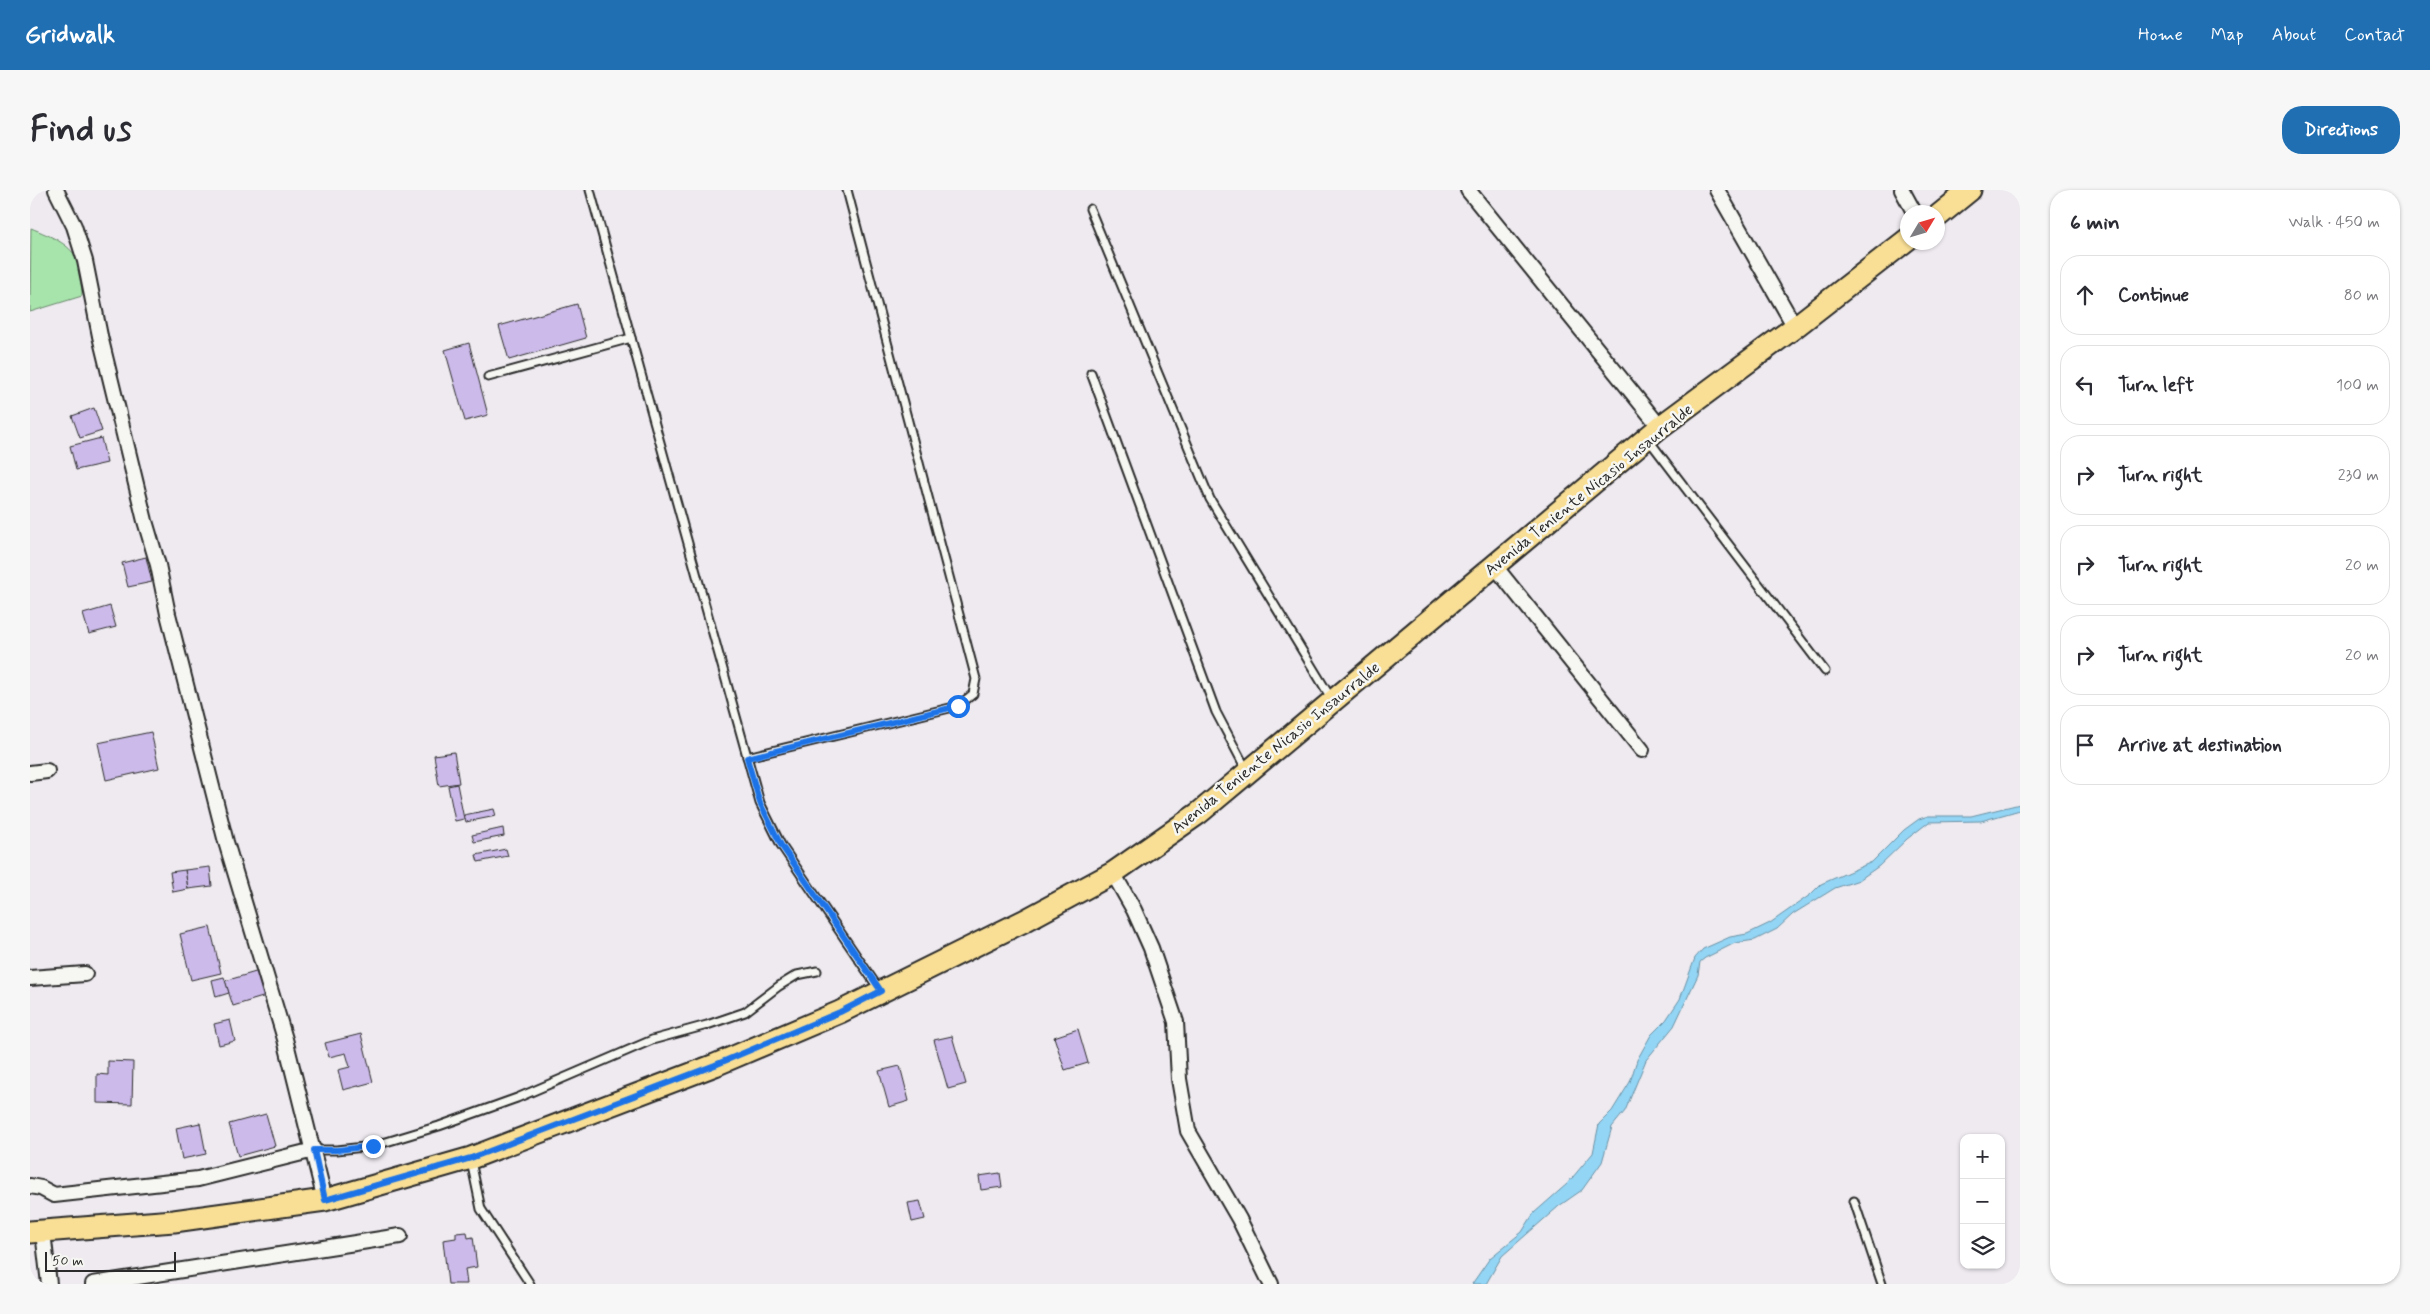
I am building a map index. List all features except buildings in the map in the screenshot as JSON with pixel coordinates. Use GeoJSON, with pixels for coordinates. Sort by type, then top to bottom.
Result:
{"type":"FeatureCollection","features":[{"type":"Feature","properties":{"kind":"main road"},"geometry":{"type":"LineString","coordinates":[[1945,210],[1970,190]]}},
{"type":"Feature","properties":{"kind":"main road","name":"Avenida Teniente Nicasio Insaurralde"},"geometry":{"type":"LineString","coordinates":[[36,1232],[174,1221],[325,1200],[471,1158],[715,1065],[840,1012],[1026,920],[1113,873],[1199,813],[1654,432],[1795,327],[1900,245]]}},
{"type":"Feature","properties":{"kind":"street"},"geometry":{"type":"LineString","coordinates":[[56,190],[74,226],[85,261],[145,521],[158,565],[168,614],[226,842],[285,1039],[325,1200]]}},
{"type":"Feature","properties":{"kind":"street"},"geometry":{"type":"LineString","coordinates":[[1468,190],[1654,432]]}},
{"type":"Feature","properties":{"kind":"street"},"geometry":{"type":"LineString","coordinates":[[1716,190],[1795,327]]}},
{"type":"Feature","properties":{"kind":"street"},"geometry":{"type":"LineString","coordinates":[[1902,190],[1910,205]]}},
{"type":"Feature","properties":{"kind":"street"},"geometry":{"type":"LineString","coordinates":[[1494,565],[1642,750]]}},
{"type":"Feature","properties":{"kind":"street"},"geometry":{"type":"LineString","coordinates":[[30,773],[47,771]]}},
{"type":"Feature","properties":{"kind":"street"},"geometry":{"type":"LineString","coordinates":[[1113,873],[1134,910],[1151,948],[1176,1022],[1179,1080],[1188,1131],[1239,1219],[1271,1284]]}},
{"type":"Feature","properties":{"kind":"street"},"geometry":{"type":"LineString","coordinates":[[30,978],[85,974]]}},
{"type":"Feature","properties":{"kind":"street"},"geometry":{"type":"LineString","coordinates":[[30,1186],[42,1188],[54,1195],[198,1179],[314,1150]]}},
{"type":"Feature","properties":{"kind":"street"},"geometry":{"type":"LineString","coordinates":[[36,1232],[49,1284]]}},
{"type":"Feature","properties":{"kind":"street"},"geometry":{"type":"LineString","coordinates":[[93,1284],[400,1236]]}},
{"type":"Feature","properties":{"kind":"lane"},"geometry":{"type":"LineString","coordinates":[[590,190],[760,803],[781,845],[881,991]]}},
{"type":"Feature","properties":{"kind":"lane"},"geometry":{"type":"LineString","coordinates":[[747,758],[958,706],[973,694],[976,679],[848,190]]}},
{"type":"Feature","properties":{"kind":"lane"},"geometry":{"type":"LineString","coordinates":[[1090,209],[1210,499],[1332,701]]}},
{"type":"Feature","properties":{"kind":"lane"},"geometry":{"type":"LineString","coordinates":[[488,377],[631,338]]}},
{"type":"Feature","properties":{"kind":"lane"},"geometry":{"type":"LineString","coordinates":[[1091,374],[1216,712],[1248,772]]}},
{"type":"Feature","properties":{"kind":"lane"},"geometry":{"type":"LineString","coordinates":[[1654,432],[1826,671]]}},
{"type":"Feature","properties":{"kind":"lane"},"geometry":{"type":"LineString","coordinates":[[314,1150],[337,1150],[373,1146],[439,1126],[517,1098],[652,1040],[707,1025],[744,1012],[797,975],[817,971]]}},
{"type":"Feature","properties":{"kind":"lane"},"geometry":{"type":"LineString","coordinates":[[471,1158],[481,1209],[530,1284]]}},
{"type":"Feature","properties":{"kind":"lane"},"geometry":{"type":"LineString","coordinates":[[1854,1201],[1882,1284]]}},
{"type":"Feature","properties":{"kind":"green space"},"geometry":{"type":"Polygon","coordinates":[[[31,228],[61,242],[74,254],[82,272],[82,296],[30,312],[31,228]]]}},
{"type":"Feature","properties":{"kind":"water"},"geometry":{"type":"Polygon","coordinates":[[[2020,804],[2020,810],[1981,821],[1929,822],[1907,839],[1879,866],[1859,880],[1835,888],[1793,914],[1777,929],[1755,940],[1735,943],[1700,962],[1698,975],[1674,1026],[1646,1060],[1625,1111],[1612,1127],[1602,1162],[1582,1190],[1559,1206],[1502,1256],[1486,1284],[1472,1284],[1490,1258],[1522,1232],[1534,1213],[1567,1184],[1593,1153],[1599,1124],[1612,1111],[1630,1082],[1637,1060],[1651,1035],[1666,1020],[1680,999],[1695,958],[1703,949],[1730,937],[1747,934],[1770,923],[1810,895],[1821,884],[1872,862],[1904,830],[1919,819],[1928,816],[1971,816],[2020,804]]]}},
{"type":"Feature","properties":{"kind":"route"},"geometry":{"type":"LineString","coordinates":[[373,1146],[337,1150],[314,1150],[325,1200],[471,1158],[715,1065],[840,1012],[881,991],[781,845],[760,803],[747,758],[958,706]]}}]}
